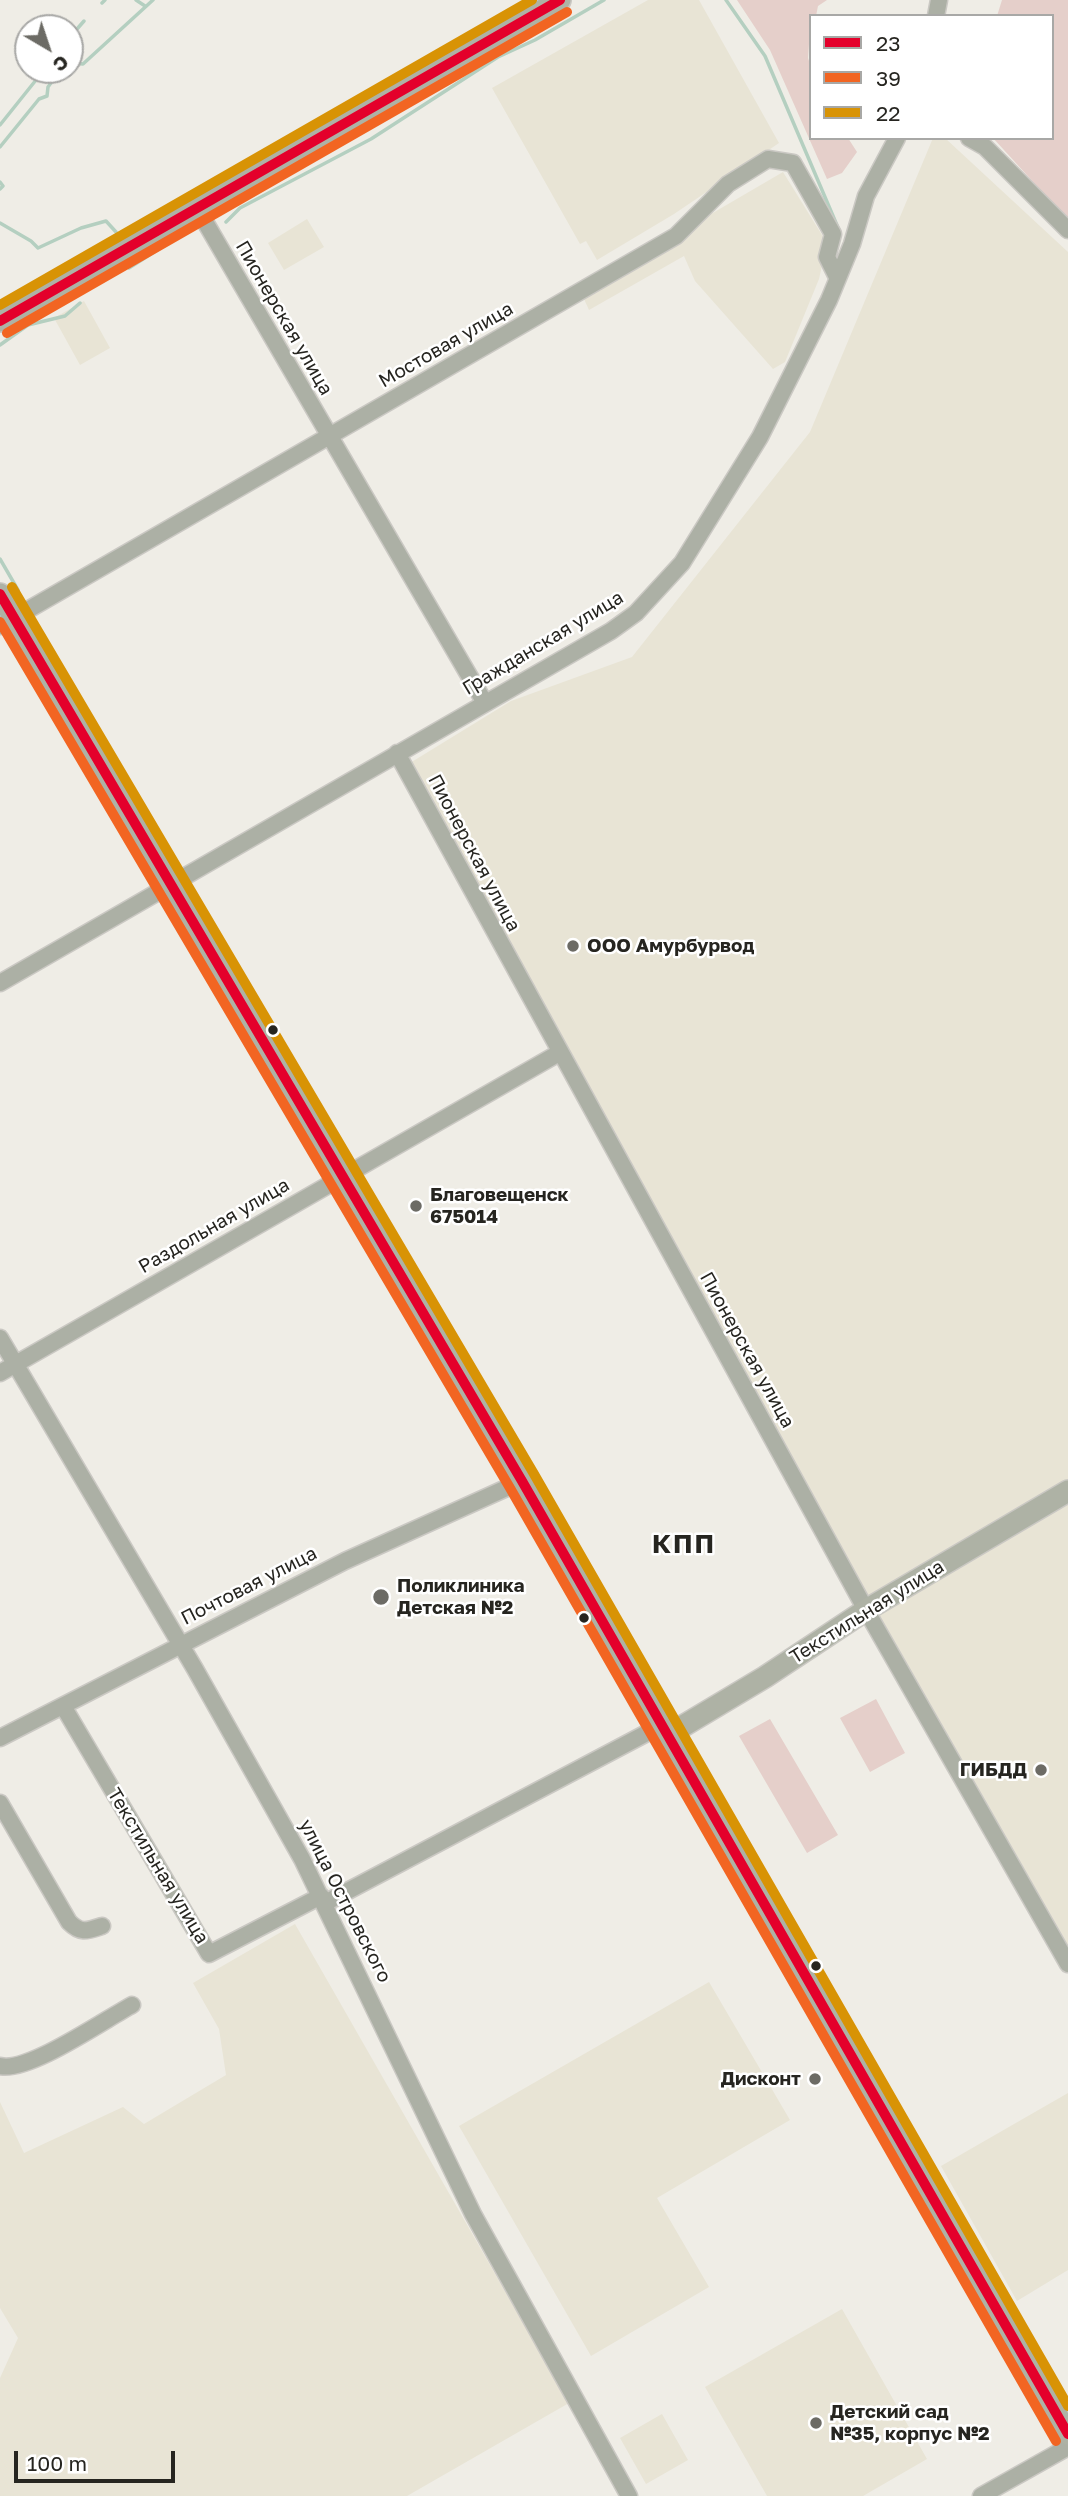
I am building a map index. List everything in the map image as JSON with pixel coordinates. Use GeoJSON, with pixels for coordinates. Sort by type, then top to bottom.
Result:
{"type":"FeatureCollection","features":[{"type":"Feature","properties":{"kind":"main road"},"geometry":{"type":"LineString","coordinates":[[0,321],[561,0]]}},
{"type":"Feature","properties":{"kind":"main road"},"geometry":{"type":"LineString","coordinates":[[0,594],[7,622],[171,883],[344,1176],[522,1481],[1068,2434]]}},
{"type":"Feature","properties":{"kind":"main road","name":"Текстильная улица"},"geometry":{"type":"LineString","coordinates":[[665,1730],[765,1677],[866,1610],[1068,1491]]}},
{"type":"Feature","properties":{"kind":"street","name":"Гражданская улица"},"geometry":{"type":"LineString","coordinates":[[0,983],[611,631],[636,613],[682,562],[760,437],[829,300],[852,244],[866,196],[900,141]]}},
{"type":"Feature","properties":{"kind":"street"},"geometry":{"type":"LineString","coordinates":[[982,143],[1068,230]]}},
{"type":"Feature","properties":{"kind":"street","name":"Мостовая улица"},"geometry":{"type":"LineString","coordinates":[[7,622],[676,236],[728,184],[768,159],[793,163],[833,234],[827,257],[837,276]]}},
{"type":"Feature","properties":{"kind":"street","name":"Пионерская улица"},"geometry":{"type":"LineString","coordinates":[[197,208],[485,703]]}},
{"type":"Feature","properties":{"kind":"street","name":"Пионерская улица"},"geometry":{"type":"LineString","coordinates":[[397,753],[559,1054],[866,1610],[1068,1964]]}},
{"type":"Feature","properties":{"kind":"street","name":"Раздольная улица"},"geometry":{"type":"LineString","coordinates":[[0,1373],[559,1054]]}},
{"type":"Feature","properties":{"kind":"street","name":"улица Островского"},"geometry":{"type":"LineString","coordinates":[[0,1338],[181,1645],[323,1899],[473,2214],[629,2496]]}},
{"type":"Feature","properties":{"kind":"street","name":"Почтовая улица"},"geometry":{"type":"LineString","coordinates":[[0,1738],[345,1561],[522,1481]]}},
{"type":"Feature","properties":{"kind":"street","name":"Текстильная улица"},"geometry":{"type":"LineString","coordinates":[[63,1706],[209,1954],[665,1730]]}},
{"type":"Feature","properties":{"kind":"street"},"geometry":{"type":"LineString","coordinates":[[0,1803],[69,1922],[77,1930],[85,1932],[102,1926]]}},
{"type":"Feature","properties":{"kind":"street"},"geometry":{"type":"LineString","coordinates":[[0,2066],[16,2066],[37,2057],[132,2005]]}},
{"type":"Feature","properties":{"kind":"street"},"geometry":{"type":"LineString","coordinates":[[981,2496],[1068,2447]]}},
{"type":"Feature","properties":{"kind":"shaded area"},"geometry":{"type":"Polygon","coordinates":[[[648,0],[699,0],[779,143],[674,214],[597,260],[586,241],[580,244],[492,88],[648,0]]]}},
{"type":"Feature","properties":{"kind":"shaded area"},"geometry":{"type":"Polygon","coordinates":[[[737,0],[827,0],[818,6],[816,14],[809,14],[809,138],[770,50],[737,0]]]}},
{"type":"Feature","properties":{"kind":"shaded area"},"geometry":{"type":"Polygon","coordinates":[[[1002,0],[1068,0],[1068,220],[995,140],[1054,140],[1054,14],[998,14],[1002,0]]]}},
{"type":"Feature","properties":{"kind":"shaded area"},"geometry":{"type":"Polygon","coordinates":[[[810,140],[849,140],[857,152],[842,173],[827,179],[810,140]]]}},
{"type":"Feature","properties":{"kind":"shaded area"},"geometry":{"type":"Polygon","coordinates":[[[932,140],[947,140],[1068,252],[1068,1962],[410,763],[511,701],[632,657],[810,432],[932,140]]]}},
{"type":"Feature","properties":{"kind":"shaded area"},"geometry":{"type":"Polygon","coordinates":[[[783,172],[827,243],[819,279],[785,362],[773,369],[695,281],[684,256],[589,310],[584,299],[670,249],[687,228],[783,172]]]}},
{"type":"Feature","properties":{"kind":"shaded area"},"geometry":{"type":"Polygon","coordinates":[[[307,219],[324,247],[284,270],[268,243],[307,219]]]}},
{"type":"Feature","properties":{"kind":"shaded area"},"geometry":{"type":"Polygon","coordinates":[[[84,301],[110,348],[80,365],[54,318],[84,301]]]}},
{"type":"Feature","properties":{"kind":"shaded area"},"geometry":{"type":"Polygon","coordinates":[[[876,1699],[905,1753],[870,1772],[840,1718],[876,1699]]]}},
{"type":"Feature","properties":{"kind":"shaded area"},"geometry":{"type":"Polygon","coordinates":[[[770,1719],[838,1835],[807,1853],[739,1736],[770,1719]]]}},
{"type":"Feature","properties":{"kind":"shaded area"},"geometry":{"type":"Polygon","coordinates":[[[295,1924],[569,2403],[407,2496],[0,2496],[0,2378],[18,2338],[0,2308],[0,2102],[24,2153],[123,2107],[144,2124],[226,2075],[219,2029],[193,1983],[295,1924]]]}},
{"type":"Feature","properties":{"kind":"shaded area"},"geometry":{"type":"Polygon","coordinates":[[[709,1982],[790,2120],[657,2198],[709,2287],[591,2356],[459,2126],[709,1982]]]}},
{"type":"Feature","properties":{"kind":"shaded area"},"geometry":{"type":"Polygon","coordinates":[[[1068,2093],[1068,2270],[1017,2301],[941,2166],[1068,2093]]]}},
{"type":"Feature","properties":{"kind":"shaded area","name":"Детский сад №35, корпус №2"},"geometry":{"type":"Polygon","coordinates":[[[842,2309],[927,2459],[863,2496],[767,2496],[705,2387],[842,2309]]]}},
{"type":"Feature","properties":{"kind":"shaded area"},"geometry":{"type":"Polygon","coordinates":[[[662,2414],[688,2460],[646,2484],[620,2438],[662,2414]]]}},
{"type":"Feature","properties":{"kind":"waterway"},"geometry":{"type":"LineString","coordinates":[[102,3],[105,0]]}},
{"type":"Feature","properties":{"kind":"waterway"},"geometry":{"type":"LineString","coordinates":[[136,0],[145,6]]}},
{"type":"Feature","properties":{"kind":"waterway"},"geometry":{"type":"LineString","coordinates":[[84,63],[153,0]]}},
{"type":"Feature","properties":{"kind":"waterway"},"geometry":{"type":"LineString","coordinates":[[226,222],[240,208],[371,139],[498,57],[535,40],[604,0]]}},
{"type":"Feature","properties":{"kind":"waterway"},"geometry":{"type":"LineString","coordinates":[[726,0],[765,56],[839,230]]}},
{"type":"Feature","properties":{"kind":"waterway"},"geometry":{"type":"LineString","coordinates":[[0,125],[33,84]]}},
{"type":"Feature","properties":{"kind":"waterway"},"geometry":{"type":"LineString","coordinates":[[0,147],[39,99],[47,96],[50,84]]}},
{"type":"Feature","properties":{"kind":"waterway"},"geometry":{"type":"LineString","coordinates":[[0,182],[3,186],[0,189]]}},
{"type":"Feature","properties":{"kind":"waterway"},"geometry":{"type":"LineString","coordinates":[[0,223],[38,248],[81,228],[106,221],[116,232]]}},
{"type":"Feature","properties":{"kind":"waterway"},"geometry":{"type":"LineString","coordinates":[[129,268],[181,235]]}},
{"type":"Feature","properties":{"kind":"waterway"},"geometry":{"type":"LineString","coordinates":[[0,345],[28,325],[65,316],[80,303]]}},
{"type":"Feature","properties":{"kind":"waterway"},"geometry":{"type":"LineString","coordinates":[[0,559],[18,590]]}},
{"type":"Feature","properties":{"kind":"transit line","name":"22"},"geometry":{"type":"LineString","coordinates":[[0,305],[532,0]]}},
{"type":"Feature","properties":{"kind":"transit line","name":"23"},"geometry":{"type":"LineString","coordinates":[[0,321],[560,0]]}},
{"type":"Feature","properties":{"kind":"transit line","name":"39"},"geometry":{"type":"LineString","coordinates":[[7,333],[567,12]]}},
{"type":"Feature","properties":{"kind":"transit line","name":"22"},"geometry":{"type":"LineString","coordinates":[[12,587],[534,1474],[1068,2406]]}},
{"type":"Feature","properties":{"kind":"transit line","name":"23"},"geometry":{"type":"LineString","coordinates":[[0,594],[522,1481],[1068,2434]]}},
{"type":"Feature","properties":{"kind":"transit line","name":"39"},"geometry":{"type":"LineString","coordinates":[[0,622],[510,1488],[1056,2441]]}},
{"type":"Feature","properties":{"kind":"place","name":"ООО Амурбурвод"},"geometry":{"type":"Point","coordinates":[573,946]}},
{"type":"Feature","properties":{"kind":"place","name":"Благовещенск 675014"},"geometry":{"type":"Point","coordinates":[416,1206]}},
{"type":"Feature","properties":{"kind":"place","name":"Поликлиника Детская №2"},"geometry":{"type":"Point","coordinates":[381,1597]}},
{"type":"Feature","properties":{"kind":"place","name":"ГИБДД"},"geometry":{"type":"Point","coordinates":[1041,1770]}},
{"type":"Feature","properties":{"kind":"place","name":"Дисконт"},"geometry":{"type":"Point","coordinates":[815,2079]}},
{"type":"Feature","properties":{"kind":"place","name":"Детский сад №35, корпус №2"},"geometry":{"type":"Point","coordinates":[816,2423]}},
{"type":"Feature","properties":{"kind":"district","name":"КПП"},"geometry":{"type":"Point","coordinates":[684,1545]}}]}
